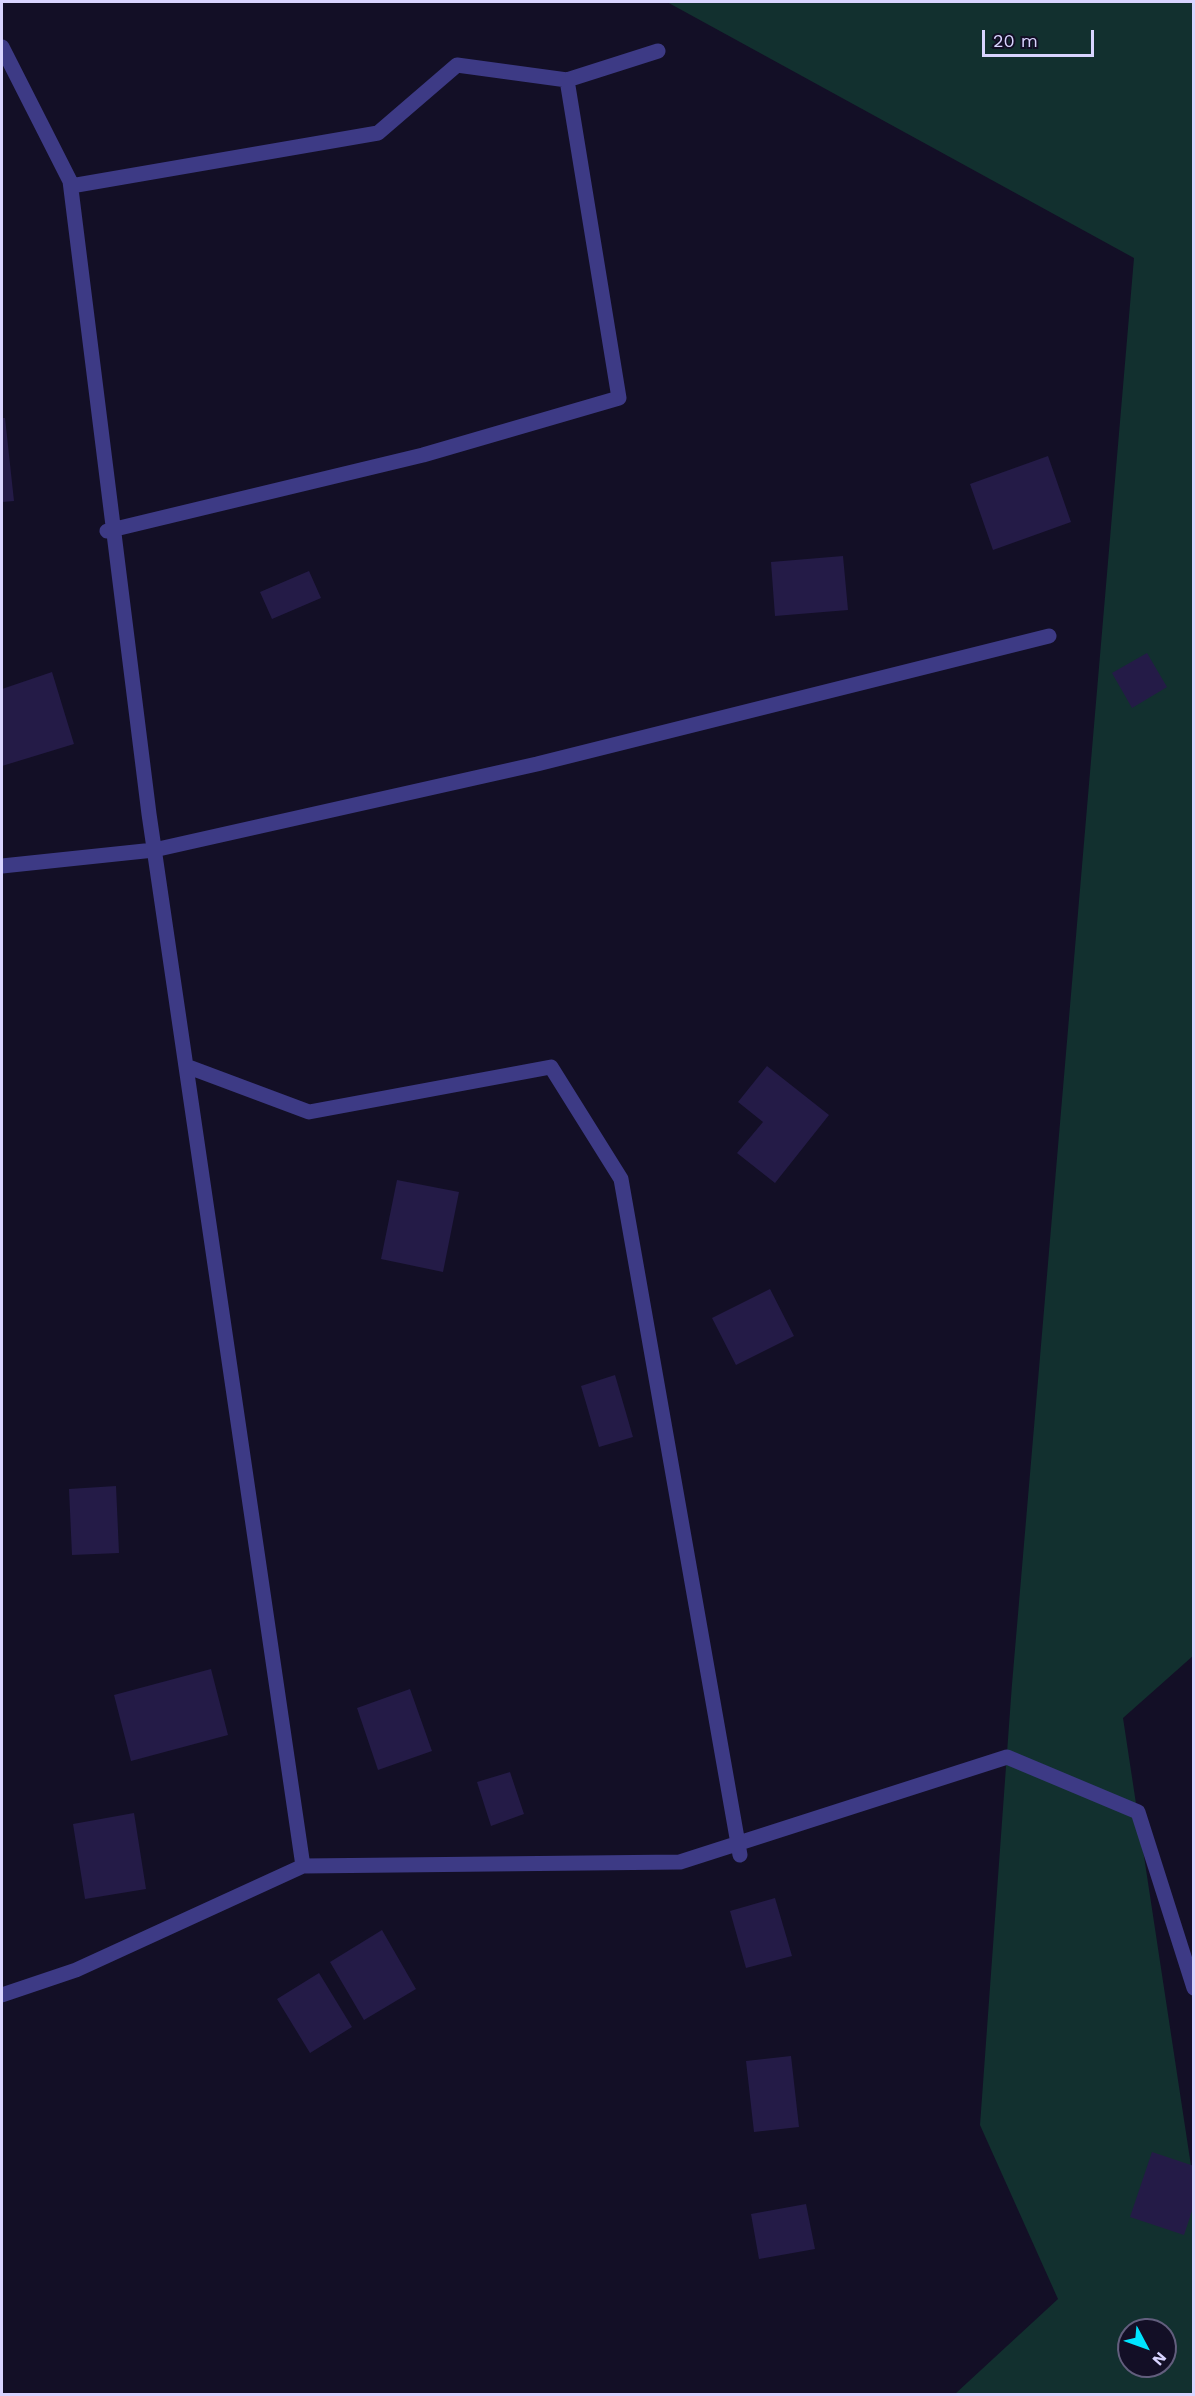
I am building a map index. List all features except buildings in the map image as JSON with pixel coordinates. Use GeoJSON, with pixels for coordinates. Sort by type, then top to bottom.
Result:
{"type":"FeatureCollection","features":[{"type":"Feature","properties":{"kind":"street"},"geometry":{"type":"LineString","coordinates":[[2,47],[71,186],[110,530],[154,850],[303,1866]]}},
{"type":"Feature","properties":{"kind":"street"},"geometry":{"type":"LineString","coordinates":[[71,186],[378,133],[457,65],[567,80],[658,51]]}},
{"type":"Feature","properties":{"kind":"street"},"geometry":{"type":"LineString","coordinates":[[110,530],[423,455],[619,398],[567,80]]}},
{"type":"Feature","properties":{"kind":"street"},"geometry":{"type":"LineString","coordinates":[[2,866],[154,850],[537,764],[1049,636]]}},
{"type":"Feature","properties":{"kind":"street"},"geometry":{"type":"LineString","coordinates":[[186,1066],[309,1112],[551,1067],[621,1179],[738,1849]]}},
{"type":"Feature","properties":{"kind":"street"},"geometry":{"type":"LineString","coordinates":[[2,1995],[76,1970],[303,1866],[680,1862],[738,1849],[1007,1757],[1138,1812],[1194,1988]]}},
{"type":"Feature","properties":{"kind":"green space"},"geometry":{"type":"Polygon","coordinates":[[[667,2],[1193,2],[1194,1655],[1123,1718],[1193,2179],[1193,2394],[955,2394],[1058,2299],[980,2125],[1012,1684],[1134,258],[667,2]]]}}]}
